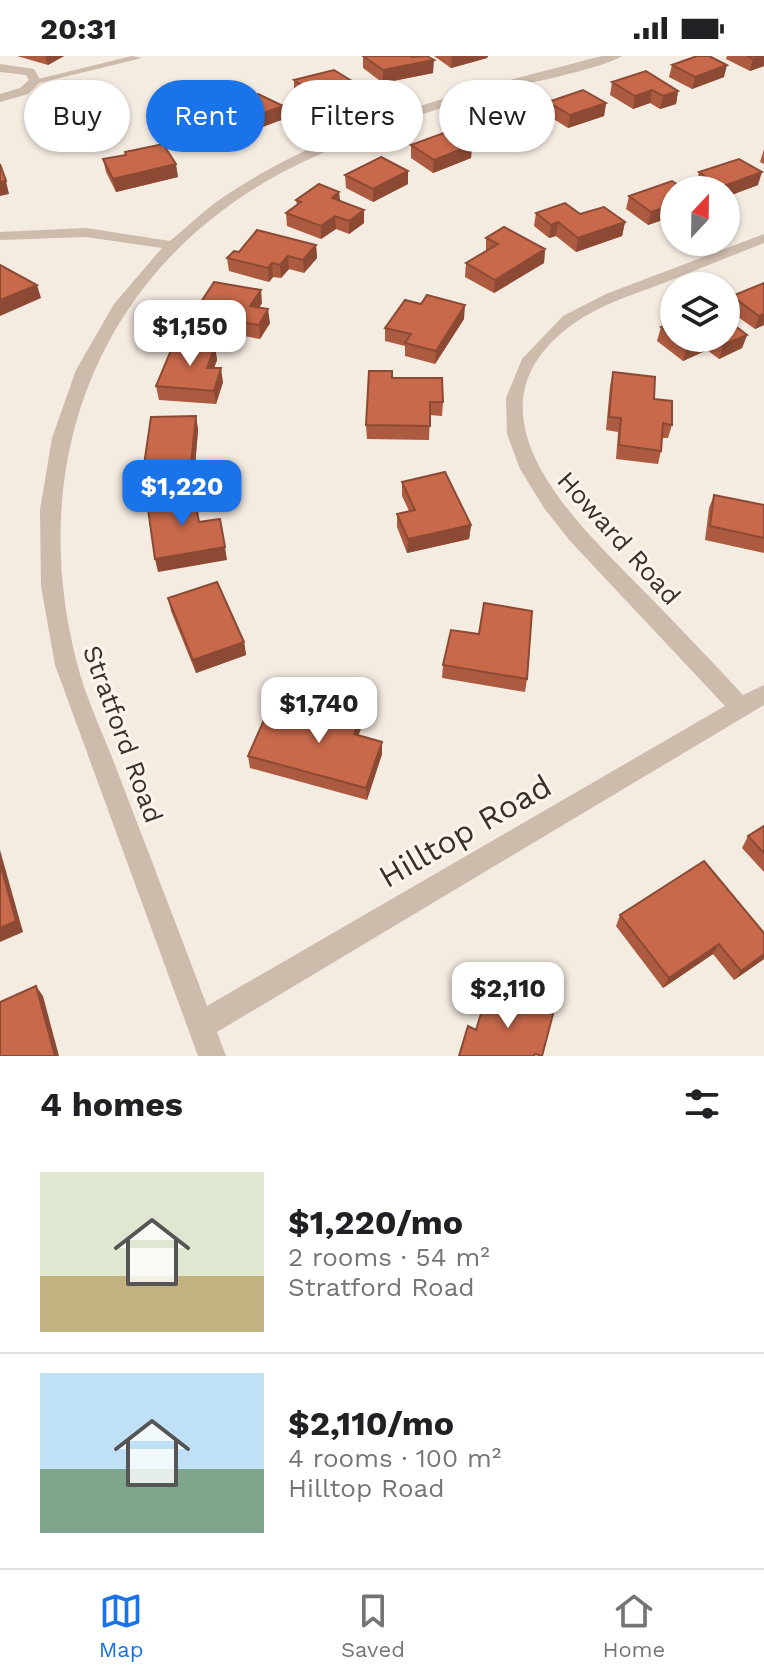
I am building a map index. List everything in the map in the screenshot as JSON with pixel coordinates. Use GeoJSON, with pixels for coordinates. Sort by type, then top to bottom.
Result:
{"type":"FeatureCollection","features":[{"type":"Feature","properties":{"kind":"street","name":"Stratford Road"},"geometry":{"type":"LineString","coordinates":[[212,1056],[72,679],[56,628],[47,558],[51,486],[64,420],[81,370],[110,318],[172,246],[241,191],[329,145],[398,119],[616,56]]}},
{"type":"Feature","properties":{"kind":"street"},"geometry":{"type":"LineString","coordinates":[[0,68],[23,69],[30,72],[34,80]]}},
{"type":"Feature","properties":{"kind":"street"},"geometry":{"type":"LineString","coordinates":[[0,98],[24,91]]}},
{"type":"Feature","properties":{"kind":"street"},"geometry":{"type":"LineString","coordinates":[[0,236],[77,229],[114,232],[172,246]]}},
{"type":"Feature","properties":{"kind":"street","name":"Howard Road"},"geometry":{"type":"LineString","coordinates":[[741,708],[555,513],[530,476],[517,439],[515,415],[524,372],[535,352],[559,327],[591,306],[764,238]]}},
{"type":"Feature","properties":{"kind":"street","name":"Hilltop Road"},"geometry":{"type":"LineString","coordinates":[[200,1026],[764,694]]}},
{"type":"Feature","properties":{"kind":"lane"},"geometry":{"type":"LineString","coordinates":[[39,80],[137,58]]}},
{"type":"Feature","properties":{"kind":"building"},"geometry":{"type":"Polygon","coordinates":[[[363,56],[427,56],[434,60],[383,70],[363,56]]]}},
{"type":"Feature","properties":{"kind":"building"},"geometry":{"type":"Polygon","coordinates":[[[697,56],[709,56],[727,65],[695,77],[672,65],[697,56]]]}},
{"type":"Feature","properties":{"kind":"building"},"geometry":{"type":"Polygon","coordinates":[[[334,70],[350,80],[294,80],[334,70]]]}},
{"type":"Feature","properties":{"kind":"building"},"geometry":{"type":"Polygon","coordinates":[[[646,71],[678,91],[663,96],[652,90],[635,96],[612,82],[646,71]]]}},
{"type":"Feature","properties":{"kind":"building"},"geometry":{"type":"Polygon","coordinates":[[[583,90],[606,103],[570,115],[555,106],[555,100],[583,90]]]}},
{"type":"Feature","properties":{"kind":"building"},"geometry":{"type":"Polygon","coordinates":[[[265,97],[281,105],[265,113],[265,97]]]}},
{"type":"Feature","properties":{"kind":"building"},"geometry":{"type":"Polygon","coordinates":[[[439,135],[439,152],[454,152],[434,160],[422,152],[423,141],[439,135]]]}},
{"type":"Feature","properties":{"kind":"building"},"geometry":{"type":"Polygon","coordinates":[[[146,148],[146,152],[168,152],[176,164],[113,179],[103,159],[126,155],[125,152],[146,148]]]}},
{"type":"Feature","properties":{"kind":"building"},"geometry":{"type":"Polygon","coordinates":[[[381,157],[408,171],[373,189],[345,175],[381,157]]]}},
{"type":"Feature","properties":{"kind":"building"},"geometry":{"type":"Polygon","coordinates":[[[739,159],[762,172],[740,180],[740,176],[705,176],[699,172],[739,159]]]}},
{"type":"Feature","properties":{"kind":"building"},"geometry":{"type":"Polygon","coordinates":[[[0,164],[6,181],[0,182],[0,164]]]}},
{"type":"Feature","properties":{"kind":"building"},"geometry":{"type":"Polygon","coordinates":[[[319,184],[339,192],[332,198],[364,210],[349,221],[335,216],[321,226],[286,213],[301,202],[296,200],[319,184]]]}},
{"type":"Feature","properties":{"kind":"building"},"geometry":{"type":"Polygon","coordinates":[[[660,185],[660,209],[651,212],[629,196],[660,185]]]}},
{"type":"Feature","properties":{"kind":"building"},"geometry":{"type":"Polygon","coordinates":[[[565,203],[580,214],[604,207],[625,222],[578,238],[558,222],[551,225],[536,213],[565,203]]]}},
{"type":"Feature","properties":{"kind":"building"},"geometry":{"type":"Polygon","coordinates":[[[504,227],[545,249],[495,280],[466,263],[498,244],[486,238],[504,227]]]}},
{"type":"Feature","properties":{"kind":"building"},"geometry":{"type":"Polygon","coordinates":[[[257,230],[316,245],[303,260],[288,256],[280,265],[272,263],[268,268],[227,258],[234,251],[239,252],[257,230]]]}},
{"type":"Feature","properties":{"kind":"building"},"geometry":{"type":"Polygon","coordinates":[[[0,265],[37,285],[0,300],[0,265]]]}},
{"type":"Feature","properties":{"kind":"building"},"geometry":{"type":"Polygon","coordinates":[[[214,282],[261,290],[250,306],[268,309],[259,325],[193,314],[214,282]]]}},
{"type":"Feature","properties":{"kind":"building"},"geometry":{"type":"Polygon","coordinates":[[[764,283],[764,314],[759,316],[740,302],[740,293],[764,283]]]}},
{"type":"Feature","properties":{"kind":"building"},"geometry":{"type":"Polygon","coordinates":[[[427,295],[465,305],[436,351],[405,343],[411,334],[385,328],[405,300],[421,304],[427,295]]]}},
{"type":"Feature","properties":{"kind":"building"},"geometry":{"type":"Polygon","coordinates":[[[174,343],[215,346],[207,368],[221,368],[214,391],[156,386],[174,343]]]}},
{"type":"Feature","properties":{"kind":"building"},"geometry":{"type":"Polygon","coordinates":[[[369,371],[392,371],[392,378],[442,378],[443,402],[430,402],[430,426],[366,425],[369,371]]]}},
{"type":"Feature","properties":{"kind":"building"},"geometry":{"type":"Polygon","coordinates":[[[613,372],[655,377],[654,399],[672,401],[672,425],[663,423],[661,451],[619,445],[621,418],[609,417],[613,372]]]}},
{"type":"Feature","properties":{"kind":"building"},"geometry":{"type":"Polygon","coordinates":[[[196,416],[191,464],[144,465],[151,417],[196,416]]]}},
{"type":"Feature","properties":{"kind":"building"},"geometry":{"type":"Polygon","coordinates":[[[445,472],[471,525],[408,539],[397,514],[415,510],[402,482],[445,472]]]}},
{"type":"Feature","properties":{"kind":"building"},"geometry":{"type":"Polygon","coordinates":[[[194,495],[199,522],[220,519],[225,547],[155,559],[147,502],[194,495]]]}},
{"type":"Feature","properties":{"kind":"building"},"geometry":{"type":"Polygon","coordinates":[[[714,495],[764,505],[764,538],[710,526],[714,495]]]}},
{"type":"Feature","properties":{"kind":"building"},"geometry":{"type":"Polygon","coordinates":[[[217,582],[244,642],[193,660],[168,598],[217,582]]]}},
{"type":"Feature","properties":{"kind":"building"},"geometry":{"type":"Polygon","coordinates":[[[484,603],[532,611],[527,679],[443,665],[451,630],[479,634],[484,603]]]}},
{"type":"Feature","properties":{"kind":"building"},"geometry":{"type":"Polygon","coordinates":[[[316,701],[362,713],[354,734],[382,742],[366,788],[248,756],[267,713],[307,723],[316,701]]]}},
{"type":"Feature","properties":{"kind":"building"},"geometry":{"type":"Polygon","coordinates":[[[764,826],[764,853],[748,836],[764,826]]]}},
{"type":"Feature","properties":{"kind":"building"},"geometry":{"type":"Polygon","coordinates":[[[704,861],[764,933],[764,954],[741,971],[719,944],[669,978],[620,915],[704,861]]]}},
{"type":"Feature","properties":{"kind":"building"},"geometry":{"type":"Polygon","coordinates":[[[0,863],[16,921],[0,928],[0,863]]]}},
{"type":"Feature","properties":{"kind":"building"},"geometry":{"type":"Polygon","coordinates":[[[36,986],[55,1056],[0,1056],[0,1002],[36,986]]]}},
{"type":"Feature","properties":{"kind":"building"},"geometry":{"type":"Polygon","coordinates":[[[488,991],[553,1014],[542,1056],[459,1056],[468,1026],[476,1030],[488,991]]]}}]}
